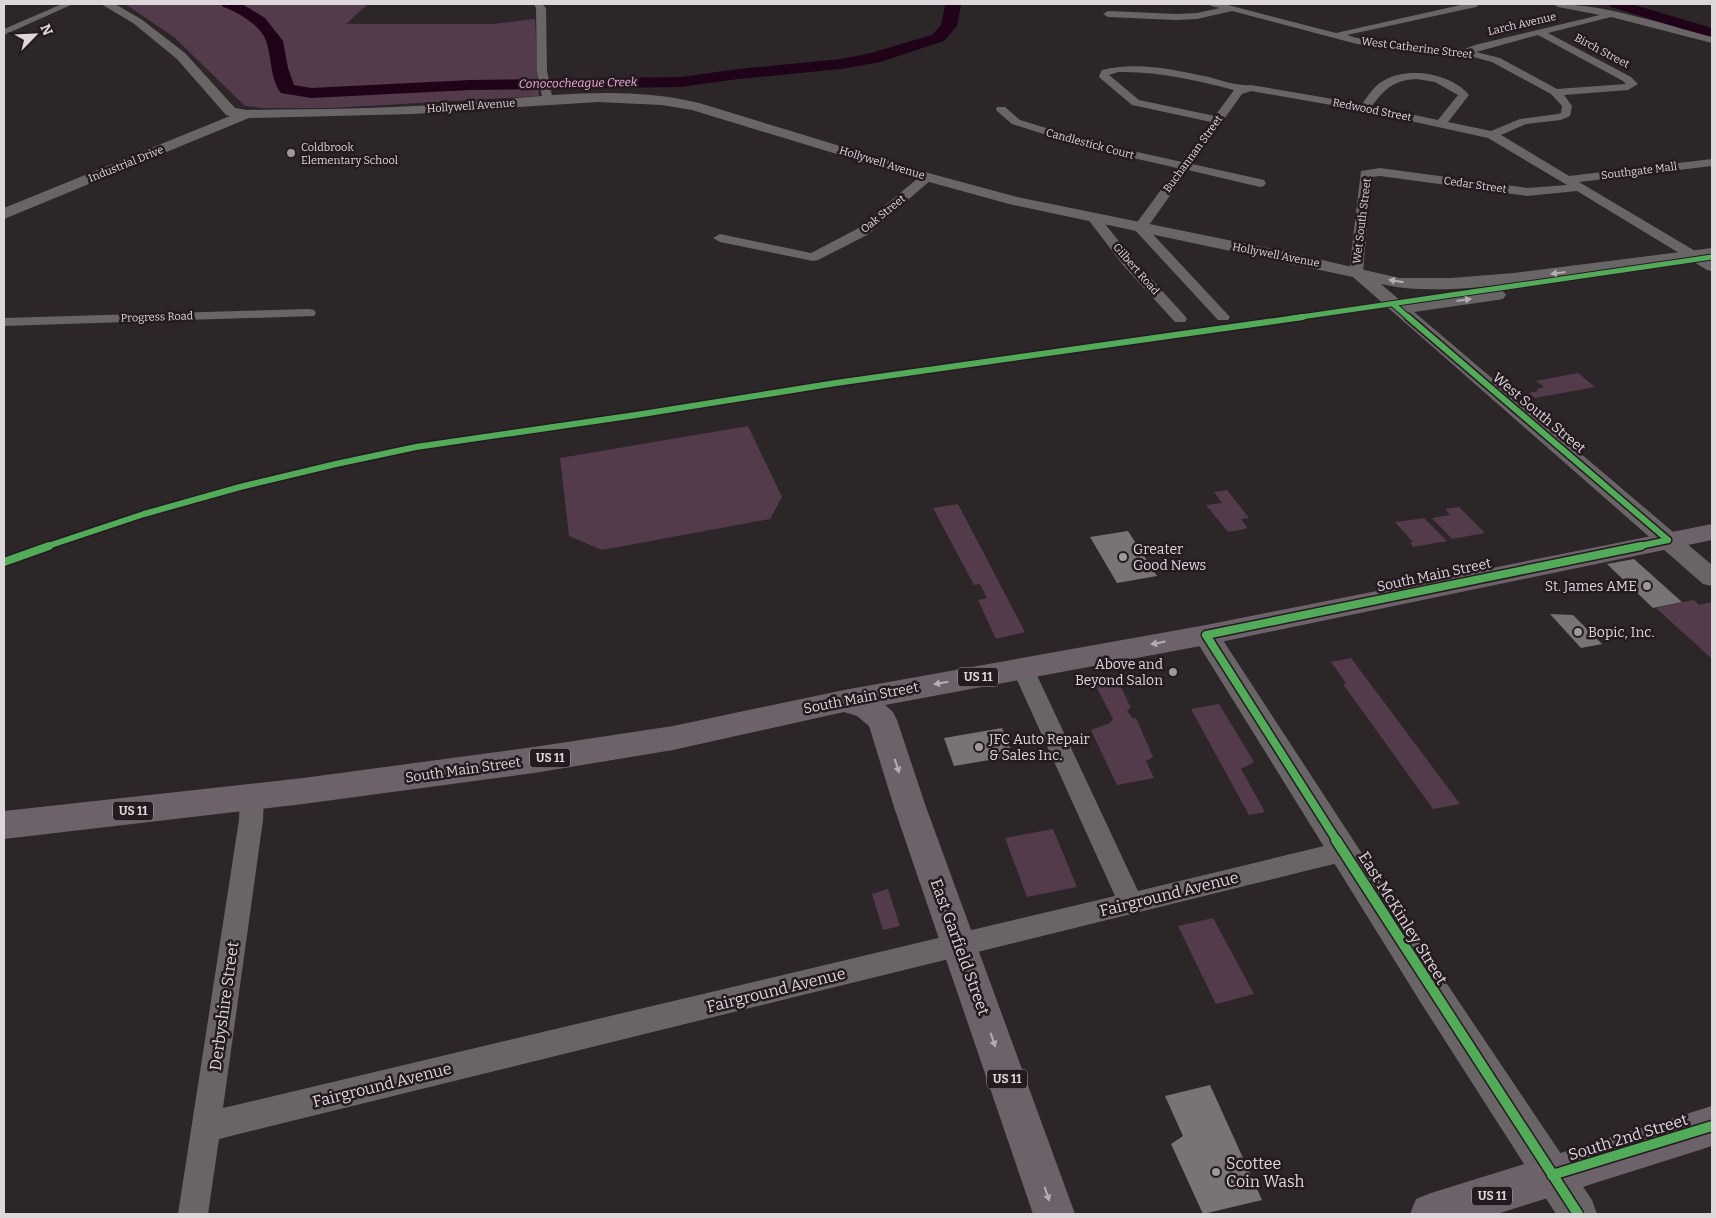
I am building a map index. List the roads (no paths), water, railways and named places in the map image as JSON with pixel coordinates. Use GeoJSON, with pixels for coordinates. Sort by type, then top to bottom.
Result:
{"type":"FeatureCollection","features":[{"type":"Feature","properties":{"kind":"main road","name":"South Main Street"},"geometry":{"type":"LineString","coordinates":[[4,826],[252,798],[596,751],[673,738],[844,701],[1206,634],[1712,532]]}},
{"type":"Feature","properties":{"kind":"main road"},"geometry":{"type":"LineString","coordinates":[[882,720],[886,703],[897,691]]}},
{"type":"Feature","properties":{"kind":"main road","name":"US 11"},"geometry":{"type":"LineString","coordinates":[[844,701],[867,707],[882,720]]}},
{"type":"Feature","properties":{"kind":"main road","name":"East Garfield Street"},"geometry":{"type":"LineString","coordinates":[[882,720],[1054,1214]]}},
{"type":"Feature","properties":{"kind":"main road","name":"South 2nd Street"},"geometry":{"type":"LineString","coordinates":[[1431,1214],[1712,1126]]}},
{"type":"Feature","properties":{"kind":"street"},"geometry":{"type":"LineString","coordinates":[[4,32],[69,4]]}},
{"type":"Feature","properties":{"kind":"street","name":"Hollywell Avenue"},"geometry":{"type":"LineString","coordinates":[[106,4],[137,20],[181,56],[231,112],[247,114],[403,111],[547,98],[642,98],[694,106],[927,177],[1015,201],[1356,272],[1399,283],[1451,284],[1707,260]]}},
{"type":"Feature","properties":{"kind":"street"},"geometry":{"type":"LineString","coordinates":[[538,4],[541,8],[542,71],[547,98]]}},
{"type":"Feature","properties":{"kind":"street","name":"West Catherine Street"},"geometry":{"type":"LineString","coordinates":[[1214,4],[1357,41],[1466,52],[1496,60],[1555,92]]}},
{"type":"Feature","properties":{"kind":"street"},"geometry":{"type":"LineString","coordinates":[[1108,14],[1197,16],[1254,4]]}},
{"type":"Feature","properties":{"kind":"street"},"geometry":{"type":"LineString","coordinates":[[1333,35],[1476,4]]}},
{"type":"Feature","properties":{"kind":"street"},"geometry":{"type":"LineString","coordinates":[[1558,4],[1614,15],[1712,40]]}},
{"type":"Feature","properties":{"kind":"street","name":"Larch Avenue"},"geometry":{"type":"LineString","coordinates":[[1466,52],[1614,15]]}},
{"type":"Feature","properties":{"kind":"street","name":"Birch Street"},"geometry":{"type":"LineString","coordinates":[[1541,32],[1628,78],[1633,84],[1628,87],[1555,92]]}},
{"type":"Feature","properties":{"kind":"street","name":"Redwood Street"},"geometry":{"type":"LineString","coordinates":[[1219,120],[1136,103],[1104,76],[1106,72],[1117,68],[1136,68],[1247,89],[1365,108],[1492,135]]}},
{"type":"Feature","properties":{"kind":"street"},"geometry":{"type":"LineString","coordinates":[[1365,108],[1382,87],[1389,82],[1408,77],[1428,78],[1456,87],[1464,95],[1440,124]]}},
{"type":"Feature","properties":{"kind":"street","name":"Buchannan Street"},"geometry":{"type":"LineString","coordinates":[[1140,228],[1238,92],[1247,89]]}},
{"type":"Feature","properties":{"kind":"street"},"geometry":{"type":"LineString","coordinates":[[1492,135],[1524,121],[1561,117],[1566,114],[1567,106],[1564,100],[1555,92]]}},
{"type":"Feature","properties":{"kind":"street","name":"Candlestick Court"},"geometry":{"type":"LineString","coordinates":[[1001,109],[1016,122],[1054,135],[1089,145],[1260,183]]}},
{"type":"Feature","properties":{"kind":"street","name":"Industrial Drive"},"geometry":{"type":"LineString","coordinates":[[4,214],[247,114]]}},
{"type":"Feature","properties":{"kind":"street"},"geometry":{"type":"LineString","coordinates":[[1492,135],[1707,260]]}},
{"type":"Feature","properties":{"kind":"street","name":"Southgate Mall"},"geometry":{"type":"LineString","coordinates":[[1567,180],[1712,162]]}},
{"type":"Feature","properties":{"kind":"street","name":"Cedar Street"},"geometry":{"type":"LineString","coordinates":[[1370,172],[1527,192],[1579,187]]}},
{"type":"Feature","properties":{"kind":"street","name":"Wet South Street"},"geometry":{"type":"LineString","coordinates":[[1356,272],[1365,174],[1370,172]]}},
{"type":"Feature","properties":{"kind":"street","name":"Oak Street"},"geometry":{"type":"LineString","coordinates":[[720,238],[813,257],[862,232],[927,177]]}},
{"type":"Feature","properties":{"kind":"street","name":"Gilbert Road"},"geometry":{"type":"LineString","coordinates":[[1093,218],[1128,262],[1180,319]]}},
{"type":"Feature","properties":{"kind":"street"},"geometry":{"type":"LineString","coordinates":[[1140,228],[1224,317]]}},
{"type":"Feature","properties":{"kind":"street"},"geometry":{"type":"LineString","coordinates":[[1398,309],[1559,286],[1707,260]]}},
{"type":"Feature","properties":{"kind":"street","name":"West South Street"},"geometry":{"type":"LineString","coordinates":[[1356,272],[1712,578]]}},
{"type":"Feature","properties":{"kind":"street","name":"Progress Road"},"geometry":{"type":"LineString","coordinates":[[4,322],[309,313]]}},
{"type":"Feature","properties":{"kind":"street","name":"East McKinley Street"},"geometry":{"type":"LineString","coordinates":[[1206,634],[1578,1214]]}},
{"type":"Feature","properties":{"kind":"street"},"geometry":{"type":"LineString","coordinates":[[1023,669],[1131,904]]}},
{"type":"Feature","properties":{"kind":"street","name":"Derbyshire Street"},"geometry":{"type":"LineString","coordinates":[[193,1214],[251,820],[252,798]]}},
{"type":"Feature","properties":{"kind":"street","name":"Fairground Avenue"},"geometry":{"type":"LineString","coordinates":[[207,1127],[1345,852]]}},
{"type":"Feature","properties":{"kind":"waterway","name":"Conococheague Creek"},"geometry":{"type":"LineString","coordinates":[[228,4],[237,7],[259,21],[275,41],[279,68],[287,89],[311,93],[470,85],[681,82],[738,74],[841,64],[874,58],[938,38],[949,26],[953,5],[951,4]]}},
{"type":"Feature","properties":{"kind":"waterway","name":"Conococheague Creek"},"geometry":{"type":"LineString","coordinates":[[1616,4],[1712,33]]}},
{"type":"Feature","properties":{"kind":"place","name":"Coldbrook Elementary School"},"geometry":{"type":"Point","coordinates":[291,153]}},
{"type":"Feature","properties":{"kind":"place","name":"Greater Good News"},"geometry":{"type":"Point","coordinates":[1123,557]}},
{"type":"Feature","properties":{"kind":"place","name":"St. James AME"},"geometry":{"type":"Point","coordinates":[1647,586]}},
{"type":"Feature","properties":{"kind":"place","name":"Bopic, Inc."},"geometry":{"type":"Point","coordinates":[1578,632]}},
{"type":"Feature","properties":{"kind":"place","name":"Above and Beyond Salon"},"geometry":{"type":"Point","coordinates":[1173,672]}},
{"type":"Feature","properties":{"kind":"place","name":"JFC Auto Repair & Sales Inc."},"geometry":{"type":"Point","coordinates":[979,747]}},
{"type":"Feature","properties":{"kind":"place","name":"Scottee Coin Wash"},"geometry":{"type":"Point","coordinates":[1216,1172]}}]}
